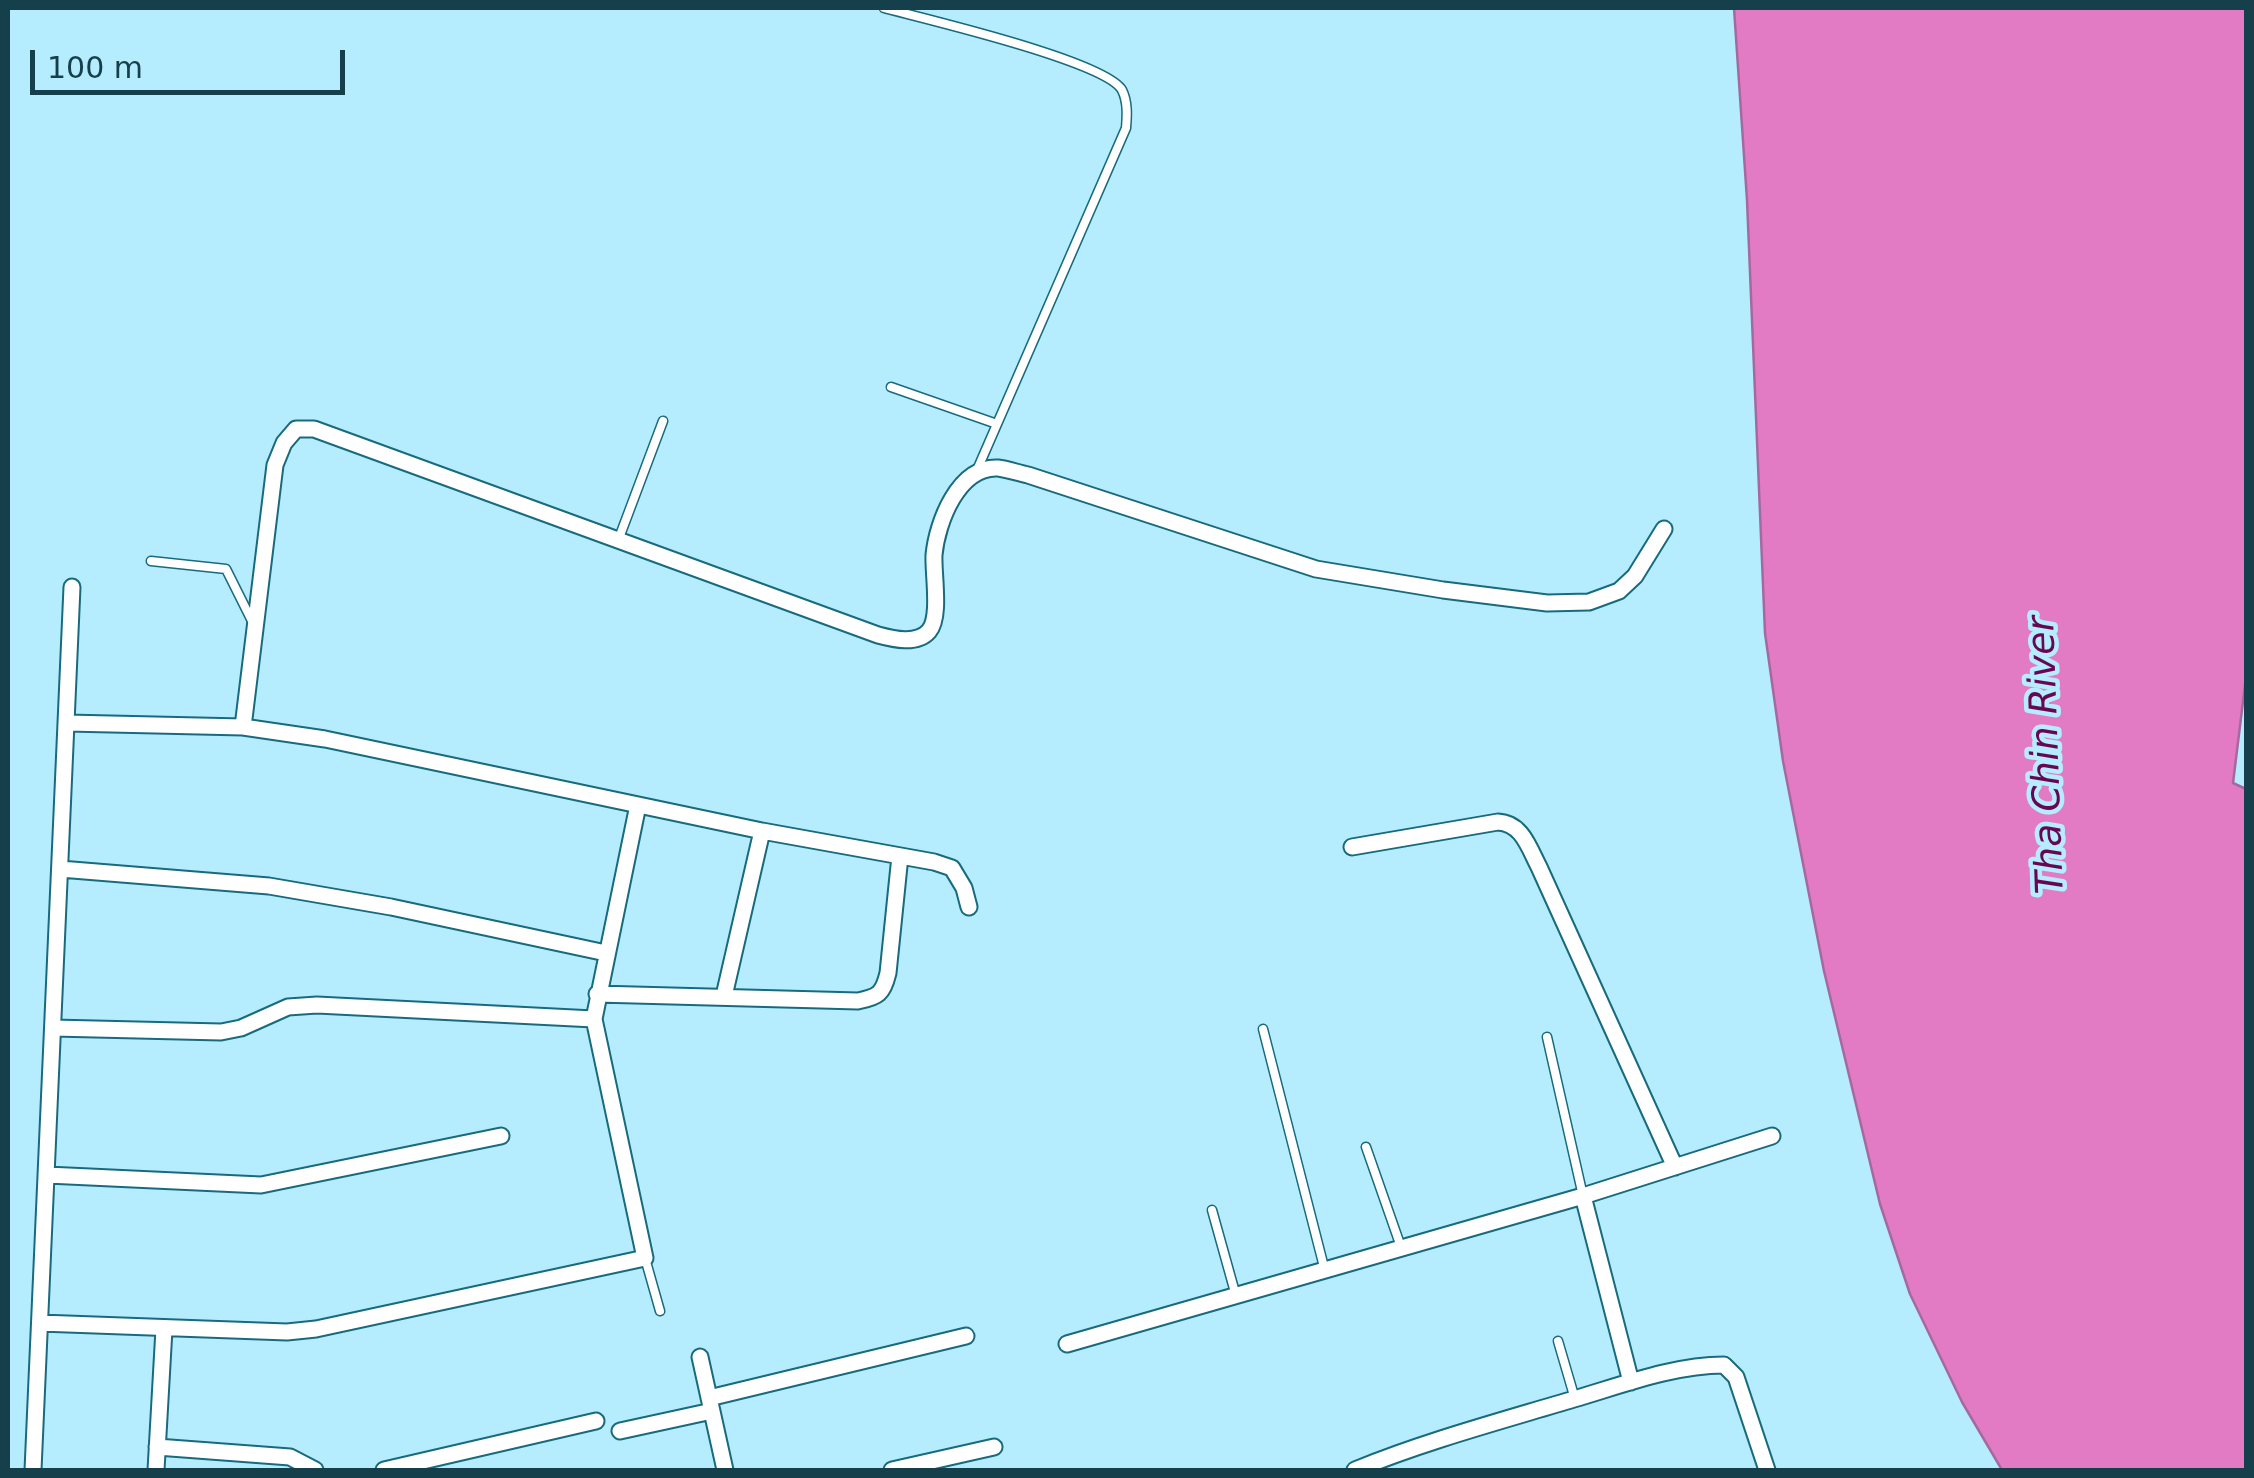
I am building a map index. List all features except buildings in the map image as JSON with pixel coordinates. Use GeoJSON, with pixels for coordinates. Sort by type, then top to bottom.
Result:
{"type":"FeatureCollection","features":[{"type":"Feature","properties":{"kind":"street"},"geometry":{"type":"LineString","coordinates":[[244,726],[275,465],[284,443],[296,429],[314,430],[878,635],[901,640],[921,637],[931,630],[935,616],[934,553],[947,508],[975,474],[998,468],[1316,568],[1546,603],[1589,602],[1620,591],[1635,576],[1664,530]]}},
{"type":"Feature","properties":{"kind":"street"},"geometry":{"type":"LineString","coordinates":[[34,1470],[72,587]]}},
{"type":"Feature","properties":{"kind":"street"},"geometry":{"type":"LineString","coordinates":[[67,723],[244,726],[395,752],[762,832],[952,868],[964,888],[969,907]]}},
{"type":"Feature","properties":{"kind":"street"},"geometry":{"type":"LineString","coordinates":[[40,1323],[256,1332],[316,1329],[645,1258],[594,1018],[638,805]]}},
{"type":"Feature","properties":{"kind":"street"},"geometry":{"type":"LineString","coordinates":[[1352,847],[1498,822],[1510,823],[1520,832],[1540,867],[1675,1167]]}},
{"type":"Feature","properties":{"kind":"street"},"geometry":{"type":"LineString","coordinates":[[724,996],[762,832]]}},
{"type":"Feature","properties":{"kind":"street"},"geometry":{"type":"LineString","coordinates":[[597,994],[858,1001],[876,998],[884,991],[888,973],[900,856]]}},
{"type":"Feature","properties":{"kind":"street"},"geometry":{"type":"LineString","coordinates":[[60,869],[269,886],[478,924],[606,954]]}},
{"type":"Feature","properties":{"kind":"street"},"geometry":{"type":"LineString","coordinates":[[53,1028],[221,1032],[241,1028],[288,1007],[317,1005],[594,1018]]}},
{"type":"Feature","properties":{"kind":"street"},"geometry":{"type":"LineString","coordinates":[[47,1175],[262,1185],[501,1136]]}},
{"type":"Feature","properties":{"kind":"street"},"geometry":{"type":"LineString","coordinates":[[1067,1344],[1402,1250],[1772,1136]]}},
{"type":"Feature","properties":{"kind":"street"},"geometry":{"type":"LineString","coordinates":[[1582,1196],[1631,1382]]}},
{"type":"Feature","properties":{"kind":"street"},"geometry":{"type":"LineString","coordinates":[[156,1470],[164,1329]]}},
{"type":"Feature","properties":{"kind":"street"},"geometry":{"type":"LineString","coordinates":[[620,1431],[966,1336]]}},
{"type":"Feature","properties":{"kind":"street"},"geometry":{"type":"LineString","coordinates":[[700,1357],[726,1470]]}},
{"type":"Feature","properties":{"kind":"street"},"geometry":{"type":"LineString","coordinates":[[1355,1470],[1408,1449],[1631,1382],[1724,1364],[1736,1377],[1764,1470]]}},
{"type":"Feature","properties":{"kind":"street"},"geometry":{"type":"LineString","coordinates":[[384,1470],[596,1421]]}},
{"type":"Feature","properties":{"kind":"street"},"geometry":{"type":"LineString","coordinates":[[157,1447],[290,1457],[315,1470]]}},
{"type":"Feature","properties":{"kind":"street"},"geometry":{"type":"LineString","coordinates":[[892,1470],[994,1447]]}},
{"type":"Feature","properties":{"kind":"lane"},"geometry":{"type":"LineString","coordinates":[[884,8],[1068,60],[1103,74],[1121,89],[1127,110],[1126,128],[975,474]]}},
{"type":"Feature","properties":{"kind":"lane"},"geometry":{"type":"LineString","coordinates":[[891,387],[997,424]]}},
{"type":"Feature","properties":{"kind":"lane"},"geometry":{"type":"LineString","coordinates":[[618,540],[664,421]]}},
{"type":"Feature","properties":{"kind":"lane"},"geometry":{"type":"LineString","coordinates":[[151,561],[226,569],[256,626]]}},
{"type":"Feature","properties":{"kind":"lane"},"geometry":{"type":"LineString","coordinates":[[1263,1029],[1325,1271]]}},
{"type":"Feature","properties":{"kind":"lane"},"geometry":{"type":"LineString","coordinates":[[1547,1037],[1582,1196]]}},
{"type":"Feature","properties":{"kind":"lane"},"geometry":{"type":"LineString","coordinates":[[1366,1148],[1402,1250]]}},
{"type":"Feature","properties":{"kind":"lane"},"geometry":{"type":"LineString","coordinates":[[1212,1210],[1236,1296]]}},
{"type":"Feature","properties":{"kind":"lane"},"geometry":{"type":"LineString","coordinates":[[645,1258],[660,1311]]}},
{"type":"Feature","properties":{"kind":"lane"},"geometry":{"type":"LineString","coordinates":[[1558,1341],[1576,1399]]}},
{"type":"Feature","properties":{"kind":"water","name":"Tha Chin River"},"geometry":{"type":"Polygon","coordinates":[[[1734,8],[2246,8],[2246,677],[2233,783],[2246,789],[2246,1470],[2002,1470],[1962,1402],[1910,1294],[1880,1204],[1824,971],[1783,761],[1765,633],[1747,200],[1734,8]]]}}]}
